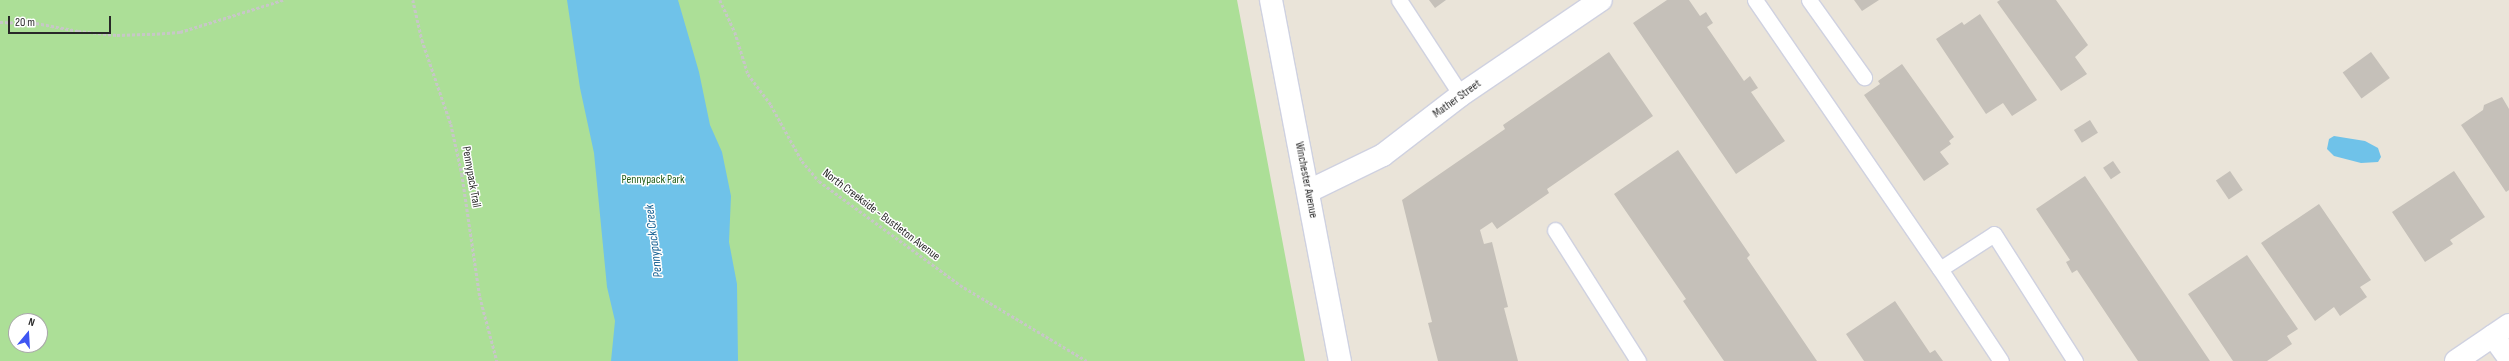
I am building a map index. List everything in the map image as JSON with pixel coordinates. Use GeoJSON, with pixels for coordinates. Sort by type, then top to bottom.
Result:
{"type":"FeatureCollection","features":[{"type":"Feature","properties":{"kind":"street","name":"Winchester Avenue"},"geometry":{"type":"LineString","coordinates":[[1271,0],[1340,361]]}},
{"type":"Feature","properties":{"kind":"street","name":"Mather Street"},"geometry":{"type":"LineString","coordinates":[[1308,191],[1383,155],[1461,95],[1601,0]]}},
{"type":"Feature","properties":{"kind":"street"},"geometry":{"type":"LineString","coordinates":[[2456,361],[2501,330],[2509,358]]}},
{"type":"Feature","properties":{"kind":"lane"},"geometry":{"type":"LineString","coordinates":[[1399,0],[1461,95]]}},
{"type":"Feature","properties":{"kind":"lane"},"geometry":{"type":"LineString","coordinates":[[1755,0],[2002,361]]}},
{"type":"Feature","properties":{"kind":"lane"},"geometry":{"type":"LineString","coordinates":[[1809,0],[1864,77]]}},
{"type":"Feature","properties":{"kind":"lane"},"geometry":{"type":"LineString","coordinates":[[1555,230],[1638,361]]}},
{"type":"Feature","properties":{"kind":"lane"},"geometry":{"type":"LineString","coordinates":[[1940,269],[1994,234],[2075,361]]}},
{"type":"Feature","properties":{"kind":"path"},"geometry":{"type":"LineString","coordinates":[[0,22],[36,23],[78,31],[117,35],[180,32],[283,0]]}},
{"type":"Feature","properties":{"kind":"path","name":"Pennypack Trail"},"geometry":{"type":"LineString","coordinates":[[413,0],[422,40],[453,130],[468,213],[480,297],[497,361]]}},
{"type":"Feature","properties":{"kind":"path","name":"North Creekside - Bustleton Avenue"},"geometry":{"type":"LineString","coordinates":[[720,0],[735,32],[748,74],[771,104],[802,161],[819,181],[960,285],[1087,361]]}},
{"type":"Feature","properties":{"kind":"green space","name":"Pennypack Park"},"geometry":{"type":"Polygon","coordinates":[[[0,0],[1237,0],[1305,361],[0,361],[0,0]]]}},
{"type":"Feature","properties":{"kind":"water","name":"Pennypack Creek"},"geometry":{"type":"Polygon","coordinates":[[[567,0],[678,0],[699,72],[710,125],[722,152],[731,196],[729,242],[737,284],[738,361],[611,361],[615,321],[607,287],[594,153],[580,88],[567,0]]]}},
{"type":"Feature","properties":{"kind":"water"},"geometry":{"type":"Polygon","coordinates":[[[2334,136],[2365,141],[2378,148],[2381,157],[2378,162],[2361,163],[2334,156],[2327,149],[2329,139],[2334,136]]]}},
{"type":"Feature","properties":{"kind":"building"},"geometry":{"type":"Polygon","coordinates":[[[1429,0],[1446,0],[1435,8],[1429,0]]]}},
{"type":"Feature","properties":{"kind":"building"},"geometry":{"type":"Polygon","coordinates":[[[1667,0],[1689,0],[1700,16],[1706,12],[1713,23],[1707,27],[1744,81],[1750,76],[1758,88],[1751,92],[1785,141],[1736,174],[1633,23],[1667,0]]]}},
{"type":"Feature","properties":{"kind":"building"},"geometry":{"type":"Polygon","coordinates":[[[1854,0],[1879,0],[1862,11],[1854,0]]]}},
{"type":"Feature","properties":{"kind":"building"},"geometry":{"type":"Polygon","coordinates":[[[2000,0],[2056,0],[2088,45],[2075,57],[2087,74],[2061,91],[1997,2],[2000,0]]]}},
{"type":"Feature","properties":{"kind":"building"},"geometry":{"type":"Polygon","coordinates":[[[1980,14],[2037,100],[2012,116],[2003,103],[1986,114],[1936,39],[1962,22],[1964,25],[1980,14]]]}},
{"type":"Feature","properties":{"kind":"building"},"geometry":{"type":"Polygon","coordinates":[[[1609,52],[1653,116],[1547,189],[1549,193],[1497,229],[1492,222],[1480,230],[1484,244],[1492,242],[1508,307],[1504,308],[1518,361],[1438,361],[1428,323],[1432,322],[1402,200],[1505,129],[1503,125],[1609,52]]]}},
{"type":"Feature","properties":{"kind":"building"},"geometry":{"type":"Polygon","coordinates":[[[2371,52],[2390,78],[2361,98],[2343,73],[2371,52]]]}},
{"type":"Feature","properties":{"kind":"building"},"geometry":{"type":"Polygon","coordinates":[[[1902,64],[1954,137],[1949,141],[1951,144],[1940,152],[1949,164],[1924,181],[1864,95],[1880,84],[1878,81],[1902,64]]]}},
{"type":"Feature","properties":{"kind":"building"},"geometry":{"type":"Polygon","coordinates":[[[2502,97],[2509,109],[2509,190],[2506,192],[2461,125],[2483,110],[2484,105],[2502,97]]]}},
{"type":"Feature","properties":{"kind":"building"},"geometry":{"type":"Polygon","coordinates":[[[2090,120],[2098,133],[2082,143],[2074,130],[2090,120]]]}},
{"type":"Feature","properties":{"kind":"building"},"geometry":{"type":"Polygon","coordinates":[[[1678,150],[1750,255],[1747,258],[1817,361],[1724,361],[1683,301],[1686,299],[1614,194],[1678,150]]]}},
{"type":"Feature","properties":{"kind":"building"},"geometry":{"type":"Polygon","coordinates":[[[2113,161],[2121,173],[2111,179],[2103,168],[2113,161]]]}},
{"type":"Feature","properties":{"kind":"building"},"geometry":{"type":"Polygon","coordinates":[[[2230,171],[2243,190],[2229,200],[2216,181],[2230,171]]]}},
{"type":"Feature","properties":{"kind":"building"},"geometry":{"type":"Polygon","coordinates":[[[2454,171],[2485,217],[2450,240],[2453,244],[2425,262],[2392,212],[2454,171]]]}},
{"type":"Feature","properties":{"kind":"building"},"geometry":{"type":"Polygon","coordinates":[[[2085,176],[2210,361],[2138,361],[2077,270],[2072,273],[2066,262],[2070,260],[2036,209],[2085,176]]]}},
{"type":"Feature","properties":{"kind":"building"},"geometry":{"type":"Polygon","coordinates":[[[2319,204],[2371,280],[2360,287],[2367,297],[2340,316],[2334,307],[2315,321],[2261,243],[2319,204]]]}},
{"type":"Feature","properties":{"kind":"building"},"geometry":{"type":"Polygon","coordinates":[[[2247,255],[2298,329],[2287,336],[2292,344],[2267,361],[2233,361],[2188,294],[2247,255]]]}},
{"type":"Feature","properties":{"kind":"building"},"geometry":{"type":"Polygon","coordinates":[[[1895,301],[1930,353],[1935,350],[1943,361],[1864,361],[1846,334],[1895,301]]]}}]}
